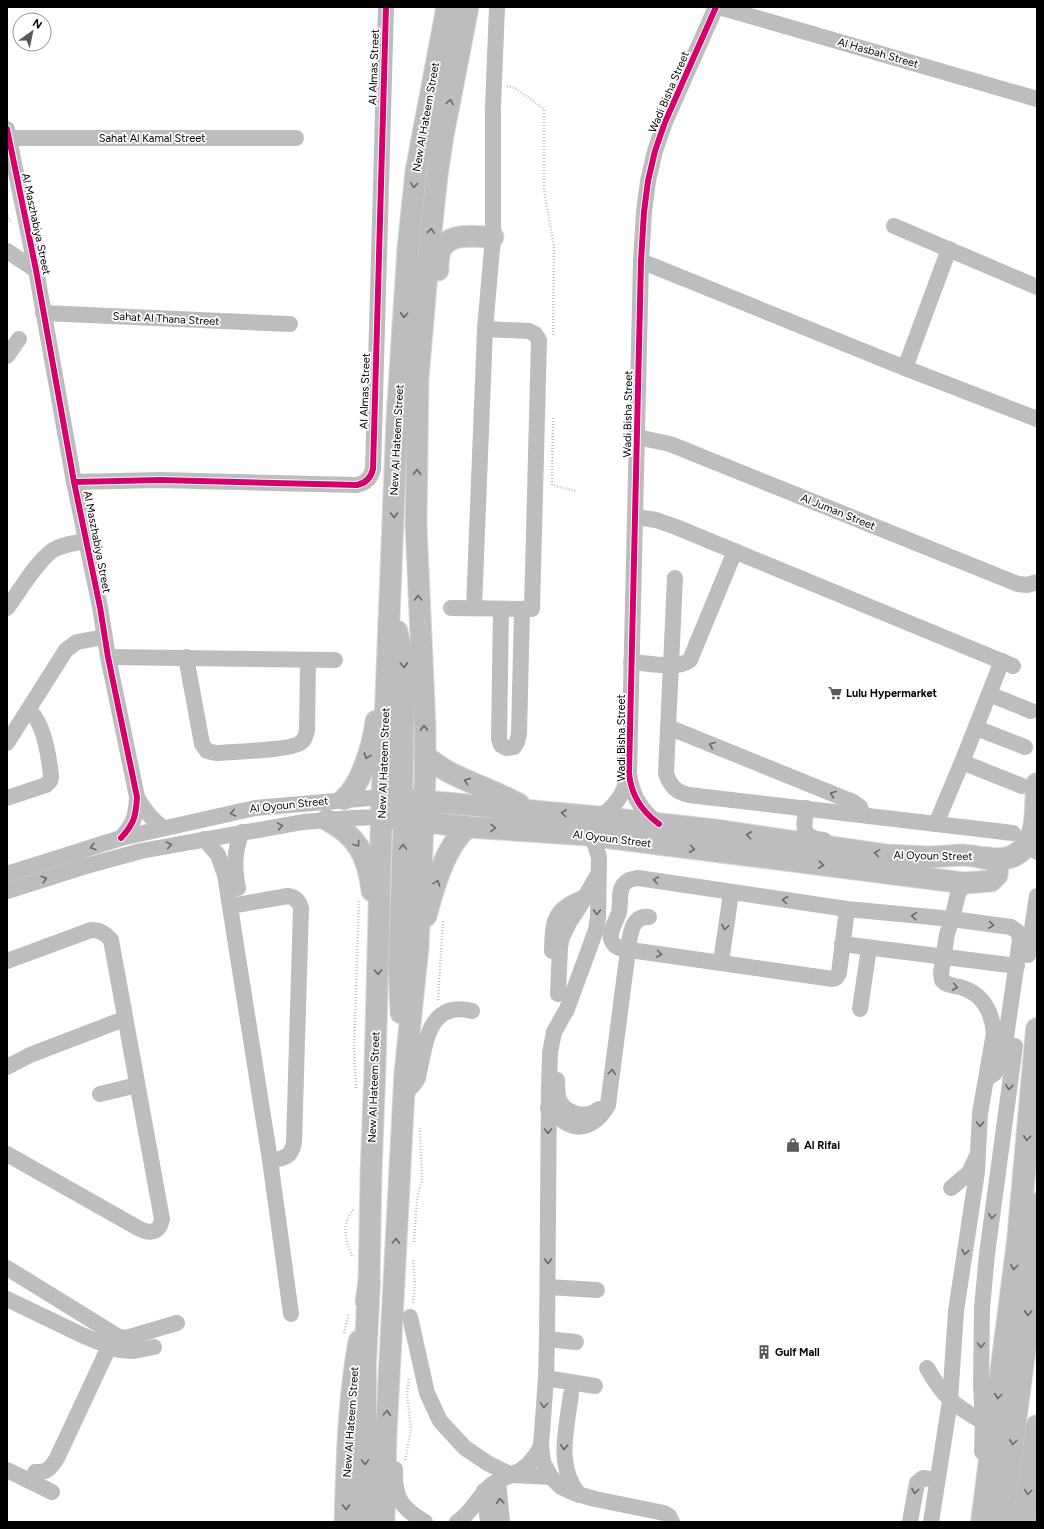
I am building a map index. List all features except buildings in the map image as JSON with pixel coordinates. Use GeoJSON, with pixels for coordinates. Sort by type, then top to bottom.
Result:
{"type":"FeatureCollection","features":[{"type":"Feature","properties":{"kind":"highway"},"geometry":{"type":"LineString","coordinates":[[986,858],[995,860],[1014,856],[1028,843],[1035,826],[1029,785]]}},
{"type":"Feature","properties":{"kind":"highway"},"geometry":{"type":"LineString","coordinates":[[982,1522],[1018,1241],[1037,1029]]}},
{"type":"Feature","properties":{"kind":"highway"},"geometry":{"type":"LineString","coordinates":[[1002,1522],[1026,1338],[1037,1204]]}},
{"type":"Feature","properties":{"kind":"highway"},"geometry":{"type":"LineString","coordinates":[[365,1522],[365,1364],[369,1283]]}},
{"type":"Feature","properties":{"kind":"highway"},"geometry":{"type":"LineString","coordinates":[[1024,1522],[1037,1426]]}},
{"type":"Feature","properties":{"kind":"main road"},"geometry":{"type":"LineString","coordinates":[[422,133],[421,93],[433,7]]}},
{"type":"Feature","properties":{"kind":"main road","name":"New Al Hateem Street"},"geometry":{"type":"LineString","coordinates":[[345,1522],[350,1405],[355,1361],[369,1283],[382,797],[388,678],[397,418],[413,192],[422,133],[447,7]]}},
{"type":"Feature","properties":{"kind":"main road","name":"New Al Hateem Street"},"geometry":{"type":"LineString","coordinates":[[384,1522],[386,1434],[404,1082],[418,948],[413,821],[424,800],[425,755],[416,525],[418,378],[437,176],[444,128],[468,7]]}},
{"type":"Feature","properties":{"kind":"main road"},"geometry":{"type":"LineString","coordinates":[[418,378],[430,345],[442,246],[453,238],[460,236],[492,236]]}},
{"type":"Feature","properties":{"kind":"main road"},"geometry":{"type":"LineString","coordinates":[[390,614],[400,640],[404,663],[403,798],[414,815],[399,967],[404,1082]]}},
{"type":"Feature","properties":{"kind":"main road"},"geometry":{"type":"LineString","coordinates":[[344,799],[357,784],[369,753],[374,734],[379,700],[388,678]]}},
{"type":"Feature","properties":{"kind":"main road"},"geometry":{"type":"LineString","coordinates":[[425,755],[438,767],[493,791],[528,809]]}},
{"type":"Feature","properties":{"kind":"main road"},"geometry":{"type":"LineString","coordinates":[[382,797],[397,805],[401,811],[413,821]]}},
{"type":"Feature","properties":{"kind":"main road","name":"Al Oyoun Street"},"geometry":{"type":"LineString","coordinates":[[382,797],[599,816],[901,856],[930,857],[962,855],[986,858],[992,860],[998,866],[998,875],[995,879],[986,882],[961,882],[587,835],[468,827],[382,817]]}},
{"type":"Feature","properties":{"kind":"main road"},"geometry":{"type":"LineString","coordinates":[[327,820],[352,838],[361,850],[369,875],[379,932]]}},
{"type":"Feature","properties":{"kind":"main road"},"geometry":{"type":"LineString","coordinates":[[418,948],[428,909],[448,854],[456,839],[468,827]]}},
{"type":"Feature","properties":{"kind":"street","name":"Al Almas Street"},"geometry":{"type":"LineString","coordinates":[[74,482],[153,480],[357,485],[368,480],[372,474],[386,7]]}},
{"type":"Feature","properties":{"kind":"street"},"geometry":{"type":"LineString","coordinates":[[474,608],[485,329],[492,236],[494,84],[497,7]]}},
{"type":"Feature","properties":{"kind":"street","name":"Al Hasbah Street"},"geometry":{"type":"LineString","coordinates":[[718,7],[1037,98]]}},
{"type":"Feature","properties":{"kind":"street","name":"Wadi Bisha Street"},"geometry":{"type":"LineString","coordinates":[[659,824],[644,811],[638,803],[632,788],[629,773],[641,261],[644,212],[648,181],[665,122],[718,7]]}},
{"type":"Feature","properties":{"kind":"street","name":"Al Maszhabiya Street"},"geometry":{"type":"LineString","coordinates":[[8,133],[36,270],[74,482],[100,607],[104,637],[137,797],[137,812],[131,827],[121,838]]}},
{"type":"Feature","properties":{"kind":"street","name":"Sahat Al Kamal Street"},"geometry":{"type":"LineString","coordinates":[[8,133],[296,138]]}},
{"type":"Feature","properties":{"kind":"street"},"geometry":{"type":"LineString","coordinates":[[894,226],[1037,288]]}},
{"type":"Feature","properties":{"kind":"street"},"geometry":{"type":"LineString","coordinates":[[905,368],[949,250]]}},
{"type":"Feature","properties":{"kind":"street"},"geometry":{"type":"LineString","coordinates":[[7,251],[36,270]]}},
{"type":"Feature","properties":{"kind":"street"},"geometry":{"type":"LineString","coordinates":[[641,261],[905,368],[1037,419]]}},
{"type":"Feature","properties":{"kind":"street","name":"Sahat Al Thana Street"},"geometry":{"type":"LineString","coordinates":[[43,313],[290,324]]}},
{"type":"Feature","properties":{"kind":"street"},"geometry":{"type":"LineString","coordinates":[[451,608],[532,609],[539,340],[535,334],[529,331],[485,329]]}},
{"type":"Feature","properties":{"kind":"street"},"geometry":{"type":"LineString","coordinates":[[7,356],[19,339]]}},
{"type":"Feature","properties":{"kind":"street","name":"Al Juman Street"},"geometry":{"type":"LineString","coordinates":[[637,436],[670,444],[1018,584],[1026,585],[1037,582]]}},
{"type":"Feature","properties":{"kind":"street"},"geometry":{"type":"LineString","coordinates":[[636,517],[666,524],[735,551],[1008,664],[989,694],[936,824]]}},
{"type":"Feature","properties":{"kind":"street"},"geometry":{"type":"LineString","coordinates":[[7,608],[44,558],[53,550],[63,545],[86,541]]}},
{"type":"Feature","properties":{"kind":"street"},"geometry":{"type":"LineString","coordinates":[[631,662],[682,665],[693,656],[735,551]]}},
{"type":"Feature","properties":{"kind":"street"},"geometry":{"type":"LineString","coordinates":[[675,578],[666,773],[668,780],[676,790],[689,795],[1013,833]]}},
{"type":"Feature","properties":{"kind":"street"},"geometry":{"type":"LineString","coordinates":[[501,609],[499,739],[501,745],[506,748],[514,747],[519,734],[522,609]]}},
{"type":"Feature","properties":{"kind":"street"},"geometry":{"type":"LineString","coordinates":[[7,743],[62,656],[71,646],[83,640],[104,637]]}},
{"type":"Feature","properties":{"kind":"street"},"geometry":{"type":"LineString","coordinates":[[108,657],[335,660]]}},
{"type":"Feature","properties":{"kind":"street"},"geometry":{"type":"LineString","coordinates":[[186,657],[202,744],[207,751],[216,753],[288,747],[302,743],[306,737],[307,730],[308,660]]}},
{"type":"Feature","properties":{"kind":"street"},"geometry":{"type":"LineString","coordinates":[[989,694],[1031,711]]}},
{"type":"Feature","properties":{"kind":"street"},"geometry":{"type":"LineString","coordinates":[[7,798],[46,785],[50,781],[51,776],[40,723],[28,710]]}},
{"type":"Feature","properties":{"kind":"street"},"geometry":{"type":"LineString","coordinates":[[668,728],[853,802],[860,807],[863,815]]}},
{"type":"Feature","properties":{"kind":"street"},"geometry":{"type":"LineString","coordinates":[[976,728],[1025,747]]}},
{"type":"Feature","properties":{"kind":"street"},"geometry":{"type":"LineString","coordinates":[[962,762],[1029,785]]}},
{"type":"Feature","properties":{"kind":"street","name":"Wadi Bisha Street"},"geometry":{"type":"LineString","coordinates":[[599,816],[613,806],[619,799],[624,791],[629,773]]}},
{"type":"Feature","properties":{"kind":"street","name":"Al Maszhabiya Street"},"geometry":{"type":"LineString","coordinates":[[137,797],[148,814],[163,828]]}},
{"type":"Feature","properties":{"kind":"street","name":"Al Oyoun Street"},"geometry":{"type":"LineString","coordinates":[[7,874],[121,838],[255,808],[344,799],[382,797]]}},
{"type":"Feature","properties":{"kind":"street"},"geometry":{"type":"LineString","coordinates":[[770,838],[783,836],[790,832],[795,825],[802,808]]}},
{"type":"Feature","properties":{"kind":"street"},"geometry":{"type":"LineString","coordinates":[[802,808],[804,826],[808,835],[815,839],[849,843],[857,850]]}},
{"type":"Feature","properties":{"kind":"street","name":"Al Oyoun Street"},"geometry":{"type":"LineString","coordinates":[[7,891],[140,851],[303,822],[382,817]]}},
{"type":"Feature","properties":{"kind":"street"},"geometry":{"type":"LineString","coordinates":[[1035,826],[1037,852]]}},
{"type":"Feature","properties":{"kind":"street"},"geometry":{"type":"LineString","coordinates":[[242,832],[230,874],[291,1314]]}},
{"type":"Feature","properties":{"kind":"street"},"geometry":{"type":"LineString","coordinates":[[587,835],[597,847],[599,857],[598,917],[596,930],[567,1010],[557,1025],[550,1052],[548,1108],[547,1339],[541,1446],[542,1462],[551,1477],[561,1486],[595,1499],[664,1513],[672,1522]]}},
{"type":"Feature","properties":{"kind":"street"},"geometry":{"type":"LineString","coordinates":[[204,839],[230,874]]}},
{"type":"Feature","properties":{"kind":"street"},"geometry":{"type":"LineString","coordinates":[[554,994],[562,937],[598,872]]}},
{"type":"Feature","properties":{"kind":"street"},"geometry":{"type":"LineString","coordinates":[[847,909],[839,973],[836,978],[833,979],[618,948],[614,944],[611,934],[619,911],[621,888],[631,879],[646,879],[731,893],[847,909],[948,924],[1015,929],[1020,936],[1020,940],[1002,1064],[996,1073],[986,1080]]}},
{"type":"Feature","properties":{"kind":"street"},"geometry":{"type":"LineString","coordinates":[[931,1522],[950,1401],[954,1326],[977,1172],[980,1142],[980,1113],[994,1033],[993,1022],[986,1006],[974,993],[963,988],[948,985],[942,980],[941,973],[948,924],[950,892],[961,882]]}},
{"type":"Feature","properties":{"kind":"street"},"geometry":{"type":"LineString","coordinates":[[721,962],[731,893]]}},
{"type":"Feature","properties":{"kind":"street"},"geometry":{"type":"LineString","coordinates":[[235,905],[288,896],[298,901],[301,908],[294,1142],[293,1148],[284,1158],[270,1160]]}},
{"type":"Feature","properties":{"kind":"street"},"geometry":{"type":"LineString","coordinates":[[975,1522],[981,1475],[983,1422],[981,1386],[982,1308],[986,1262],[1024,976],[1037,896]]}},
{"type":"Feature","properties":{"kind":"street"},"geometry":{"type":"LineString","coordinates":[[548,1108],[568,1124],[578,1126],[588,1125],[596,1121],[604,1114],[608,1105],[628,950],[633,925],[644,916],[649,917]]}},
{"type":"Feature","properties":{"kind":"street"},"geometry":{"type":"LineString","coordinates":[[7,961],[91,930],[102,932],[107,935],[112,946],[124,1019],[162,1219],[161,1226],[150,1232],[138,1228],[7,1154]]}},
{"type":"Feature","properties":{"kind":"street"},"geometry":{"type":"LineString","coordinates":[[842,944],[1017,966]]}},
{"type":"Feature","properties":{"kind":"street"},"geometry":{"type":"LineString","coordinates":[[857,1008],[866,947]]}},
{"type":"Feature","properties":{"kind":"street"},"geometry":{"type":"LineString","coordinates":[[576,984],[576,1008],[563,1034],[557,1060],[557,1085],[560,1101],[565,1108],[572,1112],[580,1115],[588,1115],[596,1112],[602,1106],[610,1090]]}},
{"type":"Feature","properties":{"kind":"street"},"geometry":{"type":"LineString","coordinates":[[404,1082],[410,1090],[415,1084],[418,1078],[427,1034],[434,1022],[439,1017],[454,1010],[466,1009],[472,1011]]}},
{"type":"Feature","properties":{"kind":"street"},"geometry":{"type":"LineString","coordinates":[[7,1067],[30,1055],[124,1019]]}},
{"type":"Feature","properties":{"kind":"street"},"geometry":{"type":"LineString","coordinates":[[100,1094],[137,1085]]}},
{"type":"Feature","properties":{"kind":"street"},"geometry":{"type":"LineString","coordinates":[[951,1188],[962,1180],[971,1169],[978,1152],[980,1142]]}},
{"type":"Feature","properties":{"kind":"street"},"geometry":{"type":"LineString","coordinates":[[7,1268],[119,1337],[126,1338],[177,1323]]}},
{"type":"Feature","properties":{"kind":"street"},"geometry":{"type":"LineString","coordinates":[[548,1287],[597,1290]]}},
{"type":"Feature","properties":{"kind":"street"},"geometry":{"type":"LineString","coordinates":[[7,1299],[109,1347],[119,1350],[134,1351],[154,1347]]}},
{"type":"Feature","properties":{"kind":"street"},"geometry":{"type":"LineString","coordinates":[[410,1317],[427,1393],[440,1421],[465,1448],[489,1464],[505,1478],[551,1477]]}},
{"type":"Feature","properties":{"kind":"street"},"geometry":{"type":"LineString","coordinates":[[547,1339],[576,1342]]}},
{"type":"Feature","properties":{"kind":"street"},"geometry":{"type":"LineString","coordinates":[[35,1472],[41,1473],[50,1469],[57,1458],[109,1347]]}},
{"type":"Feature","properties":{"kind":"street"},"geometry":{"type":"LineString","coordinates":[[927,1368],[938,1387],[950,1401],[983,1422]]}},
{"type":"Feature","properties":{"kind":"street"},"geometry":{"type":"LineString","coordinates":[[546,1378],[595,1386]]}},
{"type":"Feature","properties":{"kind":"street"},"geometry":{"type":"LineString","coordinates":[[571,1394],[564,1454],[566,1471],[574,1488],[579,1494]]}},
{"type":"Feature","properties":{"kind":"street"},"geometry":{"type":"LineString","coordinates":[[386,1434],[395,1456],[394,1483],[400,1502],[420,1519]]}},
{"type":"Feature","properties":{"kind":"street"},"geometry":{"type":"LineString","coordinates":[[457,1522],[468,1512],[484,1492],[526,1466],[541,1446]]}},
{"type":"Feature","properties":{"kind":"street"},"geometry":{"type":"LineString","coordinates":[[7,1470],[52,1492]]}},
{"type":"Feature","properties":{"kind":"street"},"geometry":{"type":"LineString","coordinates":[[502,1522],[505,1478]]}},
{"type":"Feature","properties":{"kind":"street"},"geometry":{"type":"LineString","coordinates":[[910,1522],[917,1483],[923,1478],[937,1480]]}},
{"type":"Feature","properties":{"kind":"street"},"geometry":{"type":"LineString","coordinates":[[484,1492],[488,1522]]}},
{"type":"Feature","properties":{"kind":"path"},"geometry":{"type":"LineString","coordinates":[[494,84],[515,88],[544,109],[544,190],[554,247],[553,339]]}},
{"type":"Feature","properties":{"kind":"path"},"geometry":{"type":"LineString","coordinates":[[553,416],[552,486],[576,491]]}},
{"type":"Feature","properties":{"kind":"path"},"geometry":{"type":"LineString","coordinates":[[356,1092],[354,1048],[359,897]]}},
{"type":"Feature","properties":{"kind":"path"},"geometry":{"type":"LineString","coordinates":[[439,1017],[438,1011],[443,914]]}},
{"type":"Feature","properties":{"kind":"path"},"geometry":{"type":"LineString","coordinates":[[414,1244],[417,1199],[422,1179],[420,1128]]}},
{"type":"Feature","properties":{"kind":"path"},"geometry":{"type":"LineString","coordinates":[[353,1258],[347,1243],[345,1227],[347,1219],[355,1206]]}},
{"type":"Feature","properties":{"kind":"path"},"geometry":{"type":"LineString","coordinates":[[410,1317],[415,1284],[413,1254]]}},
{"type":"Feature","properties":{"kind":"path"},"geometry":{"type":"LineString","coordinates":[[344,1335],[349,1311]]}},
{"type":"Feature","properties":{"kind":"path"},"geometry":{"type":"LineString","coordinates":[[405,1462],[411,1430],[407,1392],[409,1373]]}},
{"type":"Feature","properties":{"kind":"cycle path"},"geometry":{"type":"LineString","coordinates":[[74,482],[160,480],[357,485],[363,483],[371,475],[373,469],[386,7]]}},
{"type":"Feature","properties":{"kind":"cycle path"},"geometry":{"type":"LineString","coordinates":[[659,824],[647,814],[638,802],[632,788],[629,773],[641,261],[644,212],[648,181],[655,151],[665,122],[716,7]]}},
{"type":"Feature","properties":{"kind":"cycle path"},"geometry":{"type":"LineString","coordinates":[[7,129],[36,270],[74,482],[100,607],[108,657],[137,797],[134,819],[121,838]]}},
{"type":"Feature","properties":{"kind":"place","name":"Lulu Hypermarket"},"geometry":{"type":"Point","coordinates":[835,693]}},
{"type":"Feature","properties":{"kind":"place","name":"Al Rifai"},"geometry":{"type":"Point","coordinates":[793,1145]}},
{"type":"Feature","properties":{"kind":"place","name":"Gulf Mall"},"geometry":{"type":"Point","coordinates":[764,1352]}}]}
